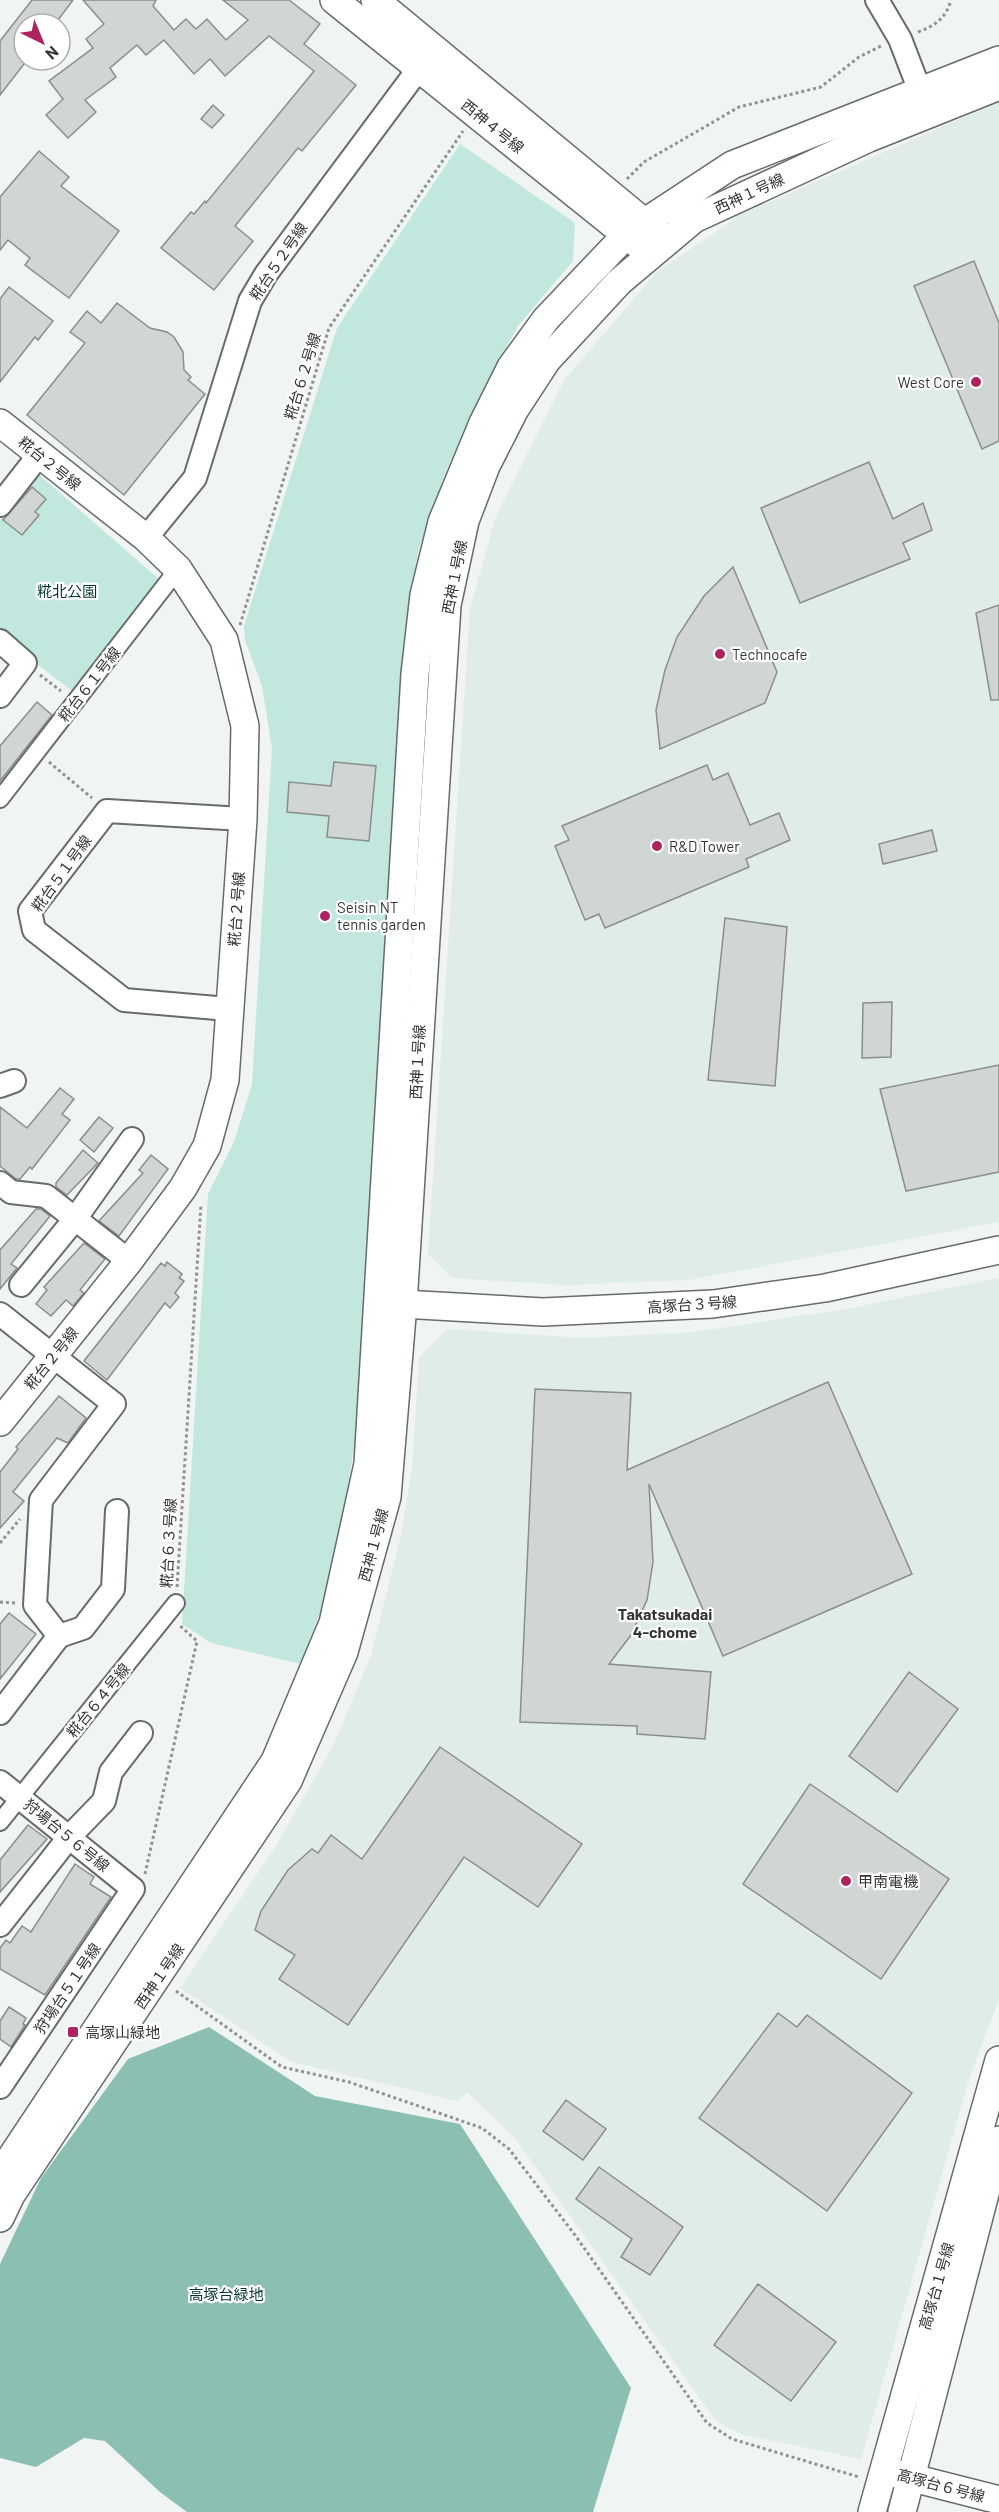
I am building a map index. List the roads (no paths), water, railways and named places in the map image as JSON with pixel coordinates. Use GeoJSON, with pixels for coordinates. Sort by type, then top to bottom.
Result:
{"type":"FeatureCollection","features":[{"type":"Feature","properties":{"kind":"street","name":"西神４号線"},"geometry":{"type":"LineString","coordinates":[[334,0],[476,112],[636,227],[658,248]]}},
{"type":"Feature","properties":{"kind":"street","name":"西神４号線"},"geometry":{"type":"LineString","coordinates":[[375,0],[611,193],[636,227]]}},
{"type":"Feature","properties":{"kind":"street"},"geometry":{"type":"LineString","coordinates":[[877,0],[900,39],[920,91]]}},
{"type":"Feature","properties":{"kind":"street","name":"西神１号線"},"geometry":{"type":"LineString","coordinates":[[0,2218],[11,2195],[288,1781],[344,1652],[387,1497],[391,1304],[415,674],[424,595],[442,522],[470,452],[511,367],[546,319],[636,227],[732,165],[999,60]]}},
{"type":"Feature","properties":{"kind":"street","name":"糀台５２号線"},"geometry":{"type":"LineString","coordinates":[[146,538],[195,478],[250,301],[266,274],[420,67]]}},
{"type":"Feature","properties":{"kind":"street","name":"西神１号線"},"geometry":{"type":"LineString","coordinates":[[0,2174],[275,1761],[333,1623],[368,1464],[391,1304],[447,605],[465,521],[486,466],[515,410],[547,360],[619,282],[694,219],[869,138],[999,86]]}},
{"type":"Feature","properties":{"kind":"street","name":"糀台２号線"},"geometry":{"type":"LineString","coordinates":[[0,423],[146,538],[178,569],[224,640],[244,726],[243,819],[228,1009],[225,1080],[207,1146],[183,1188],[129,1261],[0,1422]]}},
{"type":"Feature","properties":{"kind":"street"},"geometry":{"type":"LineString","coordinates":[[0,505],[39,455]]}},
{"type":"Feature","properties":{"kind":"street","name":"糀台６１号線"},"geometry":{"type":"LineString","coordinates":[[0,799],[178,569]]}},
{"type":"Feature","properties":{"kind":"street"},"geometry":{"type":"LineString","coordinates":[[0,641],[25,663],[0,696]]}},
{"type":"Feature","properties":{"kind":"street","name":"糀台５１号線"},"geometry":{"type":"LineString","coordinates":[[228,1009],[124,1000],[33,930],[30,911],[107,811],[243,819]]}},
{"type":"Feature","properties":{"kind":"street"},"geometry":{"type":"LineString","coordinates":[[21,1285],[75,1219],[132,1139]]}},
{"type":"Feature","properties":{"kind":"street"},"geometry":{"type":"LineString","coordinates":[[0,1183],[11,1192],[46,1196],[129,1261]]}},
{"type":"Feature","properties":{"kind":"street","name":"高塚台３号線"},"geometry":{"type":"LineString","coordinates":[[391,1304],[543,1312],[713,1304],[825,1288],[999,1250]]}},
{"type":"Feature","properties":{"kind":"street"},"geometry":{"type":"LineString","coordinates":[[0,1314],[114,1404],[41,1500],[35,1605],[59,1636]]}},
{"type":"Feature","properties":{"kind":"street"},"geometry":{"type":"LineString","coordinates":[[1,1710],[59,1636],[83,1628],[113,1589],[117,1511]]}},
{"type":"Feature","properties":{"kind":"street","name":"糀台６４号線"},"geometry":{"type":"LineString","coordinates":[[0,1822],[176,1603]]}},
{"type":"Feature","properties":{"kind":"street"},"geometry":{"type":"LineString","coordinates":[[0,1925],[70,1836],[104,1802],[111,1772],[141,1733]]}},
{"type":"Feature","properties":{"kind":"street","name":"狩場台５６号線"},"geometry":{"type":"LineString","coordinates":[[0,1782],[70,1836],[133,1889]]}},
{"type":"Feature","properties":{"kind":"street","name":"狩場台５１号線"},"geometry":{"type":"LineString","coordinates":[[0,2086],[133,1889]]}},
{"type":"Feature","properties":{"kind":"street","name":"高塚台１号線"},"geometry":{"type":"LineString","coordinates":[[872,2512],[999,2060]]}},
{"type":"Feature","properties":{"kind":"street","name":"高塚台１号線"},"geometry":{"type":"LineString","coordinates":[[902,2512],[999,2140]]}},
{"type":"Feature","properties":{"kind":"street","name":"高塚台６号線"},"geometry":{"type":"LineString","coordinates":[[884,2470],[999,2500]]}},
{"type":"Feature","properties":{"kind":"place","name":"West Core"},"geometry":{"type":"Point","coordinates":[976,382]}},
{"type":"Feature","properties":{"kind":"place","name":"Technocafe"},"geometry":{"type":"Point","coordinates":[720,654]}},
{"type":"Feature","properties":{"kind":"place","name":"R&D Tower"},"geometry":{"type":"Point","coordinates":[657,846]}},
{"type":"Feature","properties":{"kind":"place","name":"Seisin NT tennis garden"},"geometry":{"type":"Point","coordinates":[325,916]}},
{"type":"Feature","properties":{"kind":"place","name":"甲南電機"},"geometry":{"type":"Point","coordinates":[846,1881]}},
{"type":"Feature","properties":{"kind":"place","name":"高塚山緑地"},"geometry":{"type":"Point","coordinates":[73,2032]}},
{"type":"Feature","properties":{"kind":"district","name":"Takatsukadai 4-chome"},"geometry":{"type":"Point","coordinates":[665,1622]}},
{"type":"Feature","properties":{"kind":"park label","name":"糀北公園"},"geometry":{"type":"Point","coordinates":[67,591]}},
{"type":"Feature","properties":{"kind":"park label","name":"高塚台緑地"},"geometry":{"type":"Point","coordinates":[226,2294]}}]}
